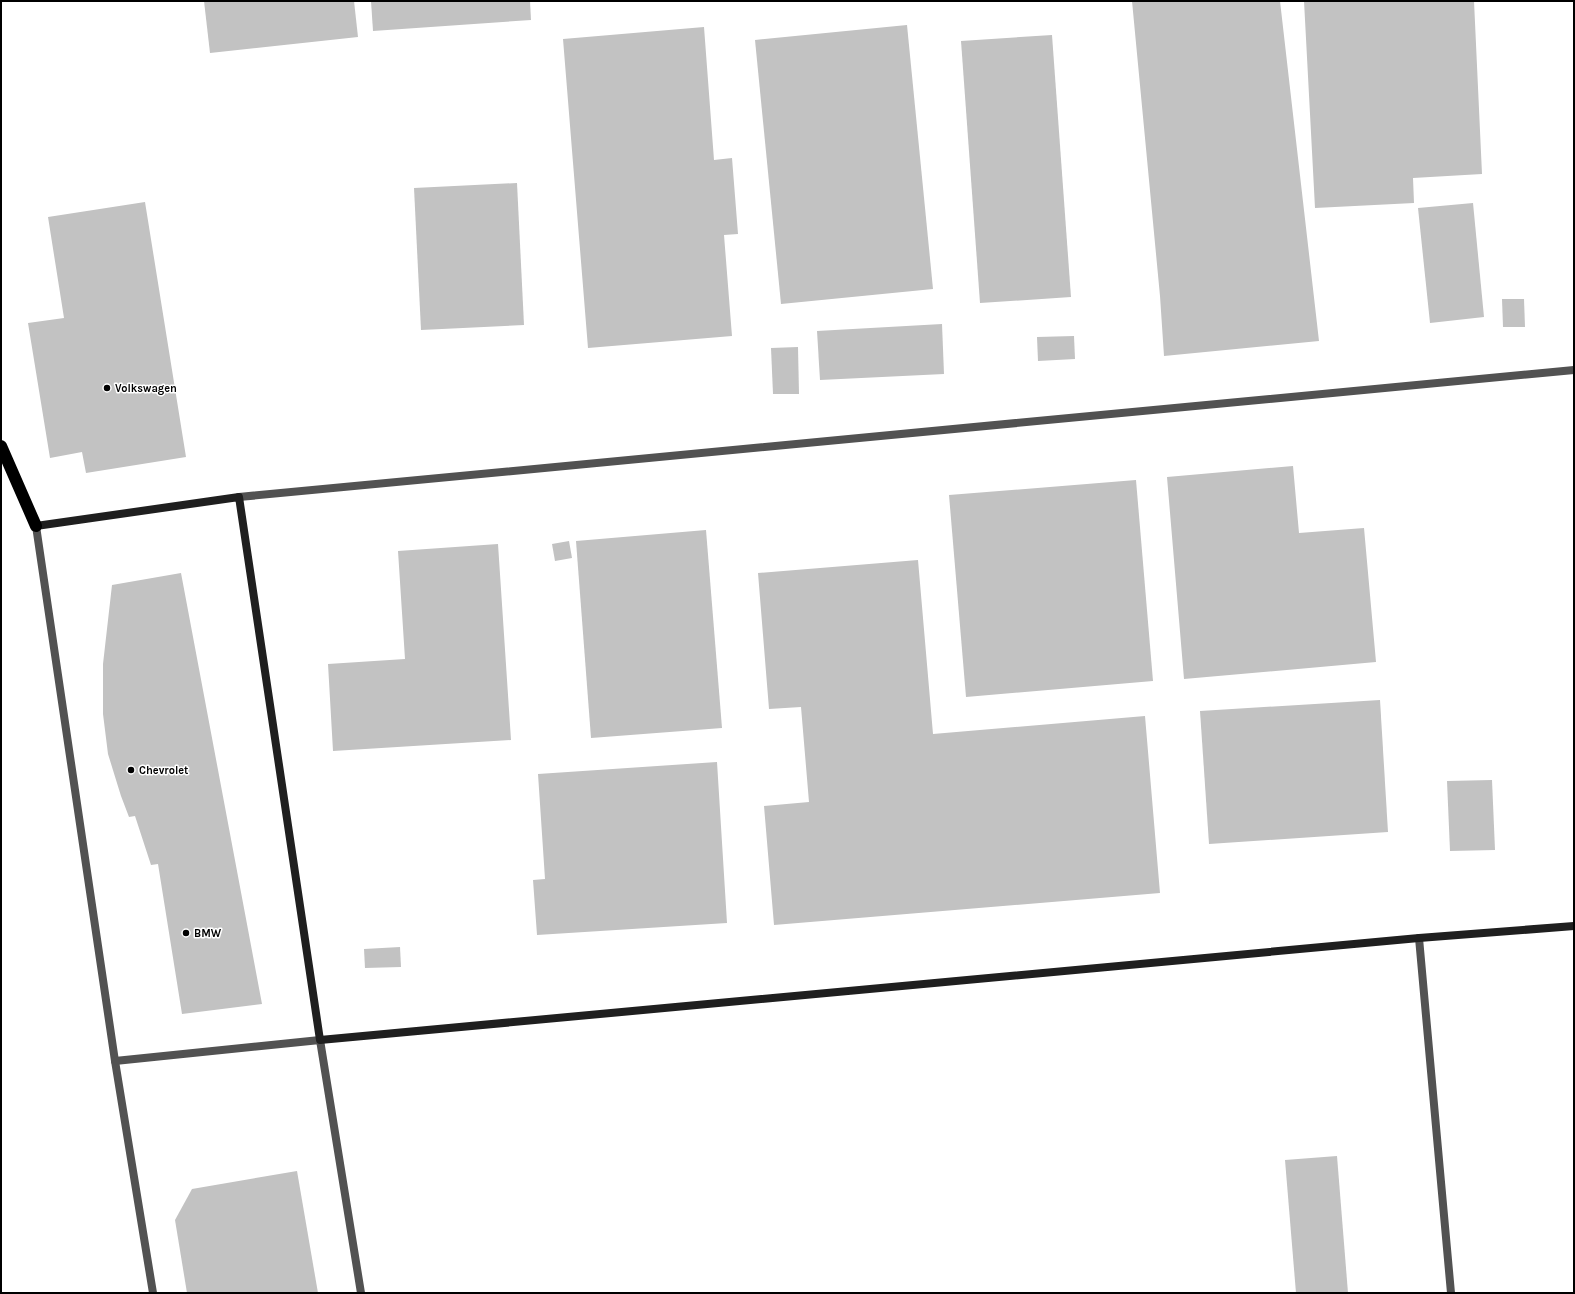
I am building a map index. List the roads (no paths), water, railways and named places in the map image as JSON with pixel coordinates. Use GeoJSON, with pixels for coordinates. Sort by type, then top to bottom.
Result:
{"type":"FeatureCollection","features":[{"type":"Feature","properties":{"kind":"highway"},"geometry":{"type":"LineString","coordinates":[[1,446],[36,526]]}},
{"type":"Feature","properties":{"kind":"street"},"geometry":{"type":"LineString","coordinates":[[153,1293],[115,1061],[36,526],[239,497],[1574,370]]}},
{"type":"Feature","properties":{"kind":"street"},"geometry":{"type":"LineString","coordinates":[[239,497],[320,1040],[361,1293]]}},
{"type":"Feature","properties":{"kind":"street"},"geometry":{"type":"LineString","coordinates":[[115,1061],[320,1040],[1419,938],[1574,926]]}},
{"type":"Feature","properties":{"kind":"street"},"geometry":{"type":"LineString","coordinates":[[1419,938],[1451,1293]]}},
{"type":"Feature","properties":{"kind":"place","name":"Volkswagen"},"geometry":{"type":"Point","coordinates":[107,388]}},
{"type":"Feature","properties":{"kind":"place","name":"Chevrolet"},"geometry":{"type":"Point","coordinates":[131,770]}},
{"type":"Feature","properties":{"kind":"place","name":"BMW"},"geometry":{"type":"Point","coordinates":[186,933]}}]}
